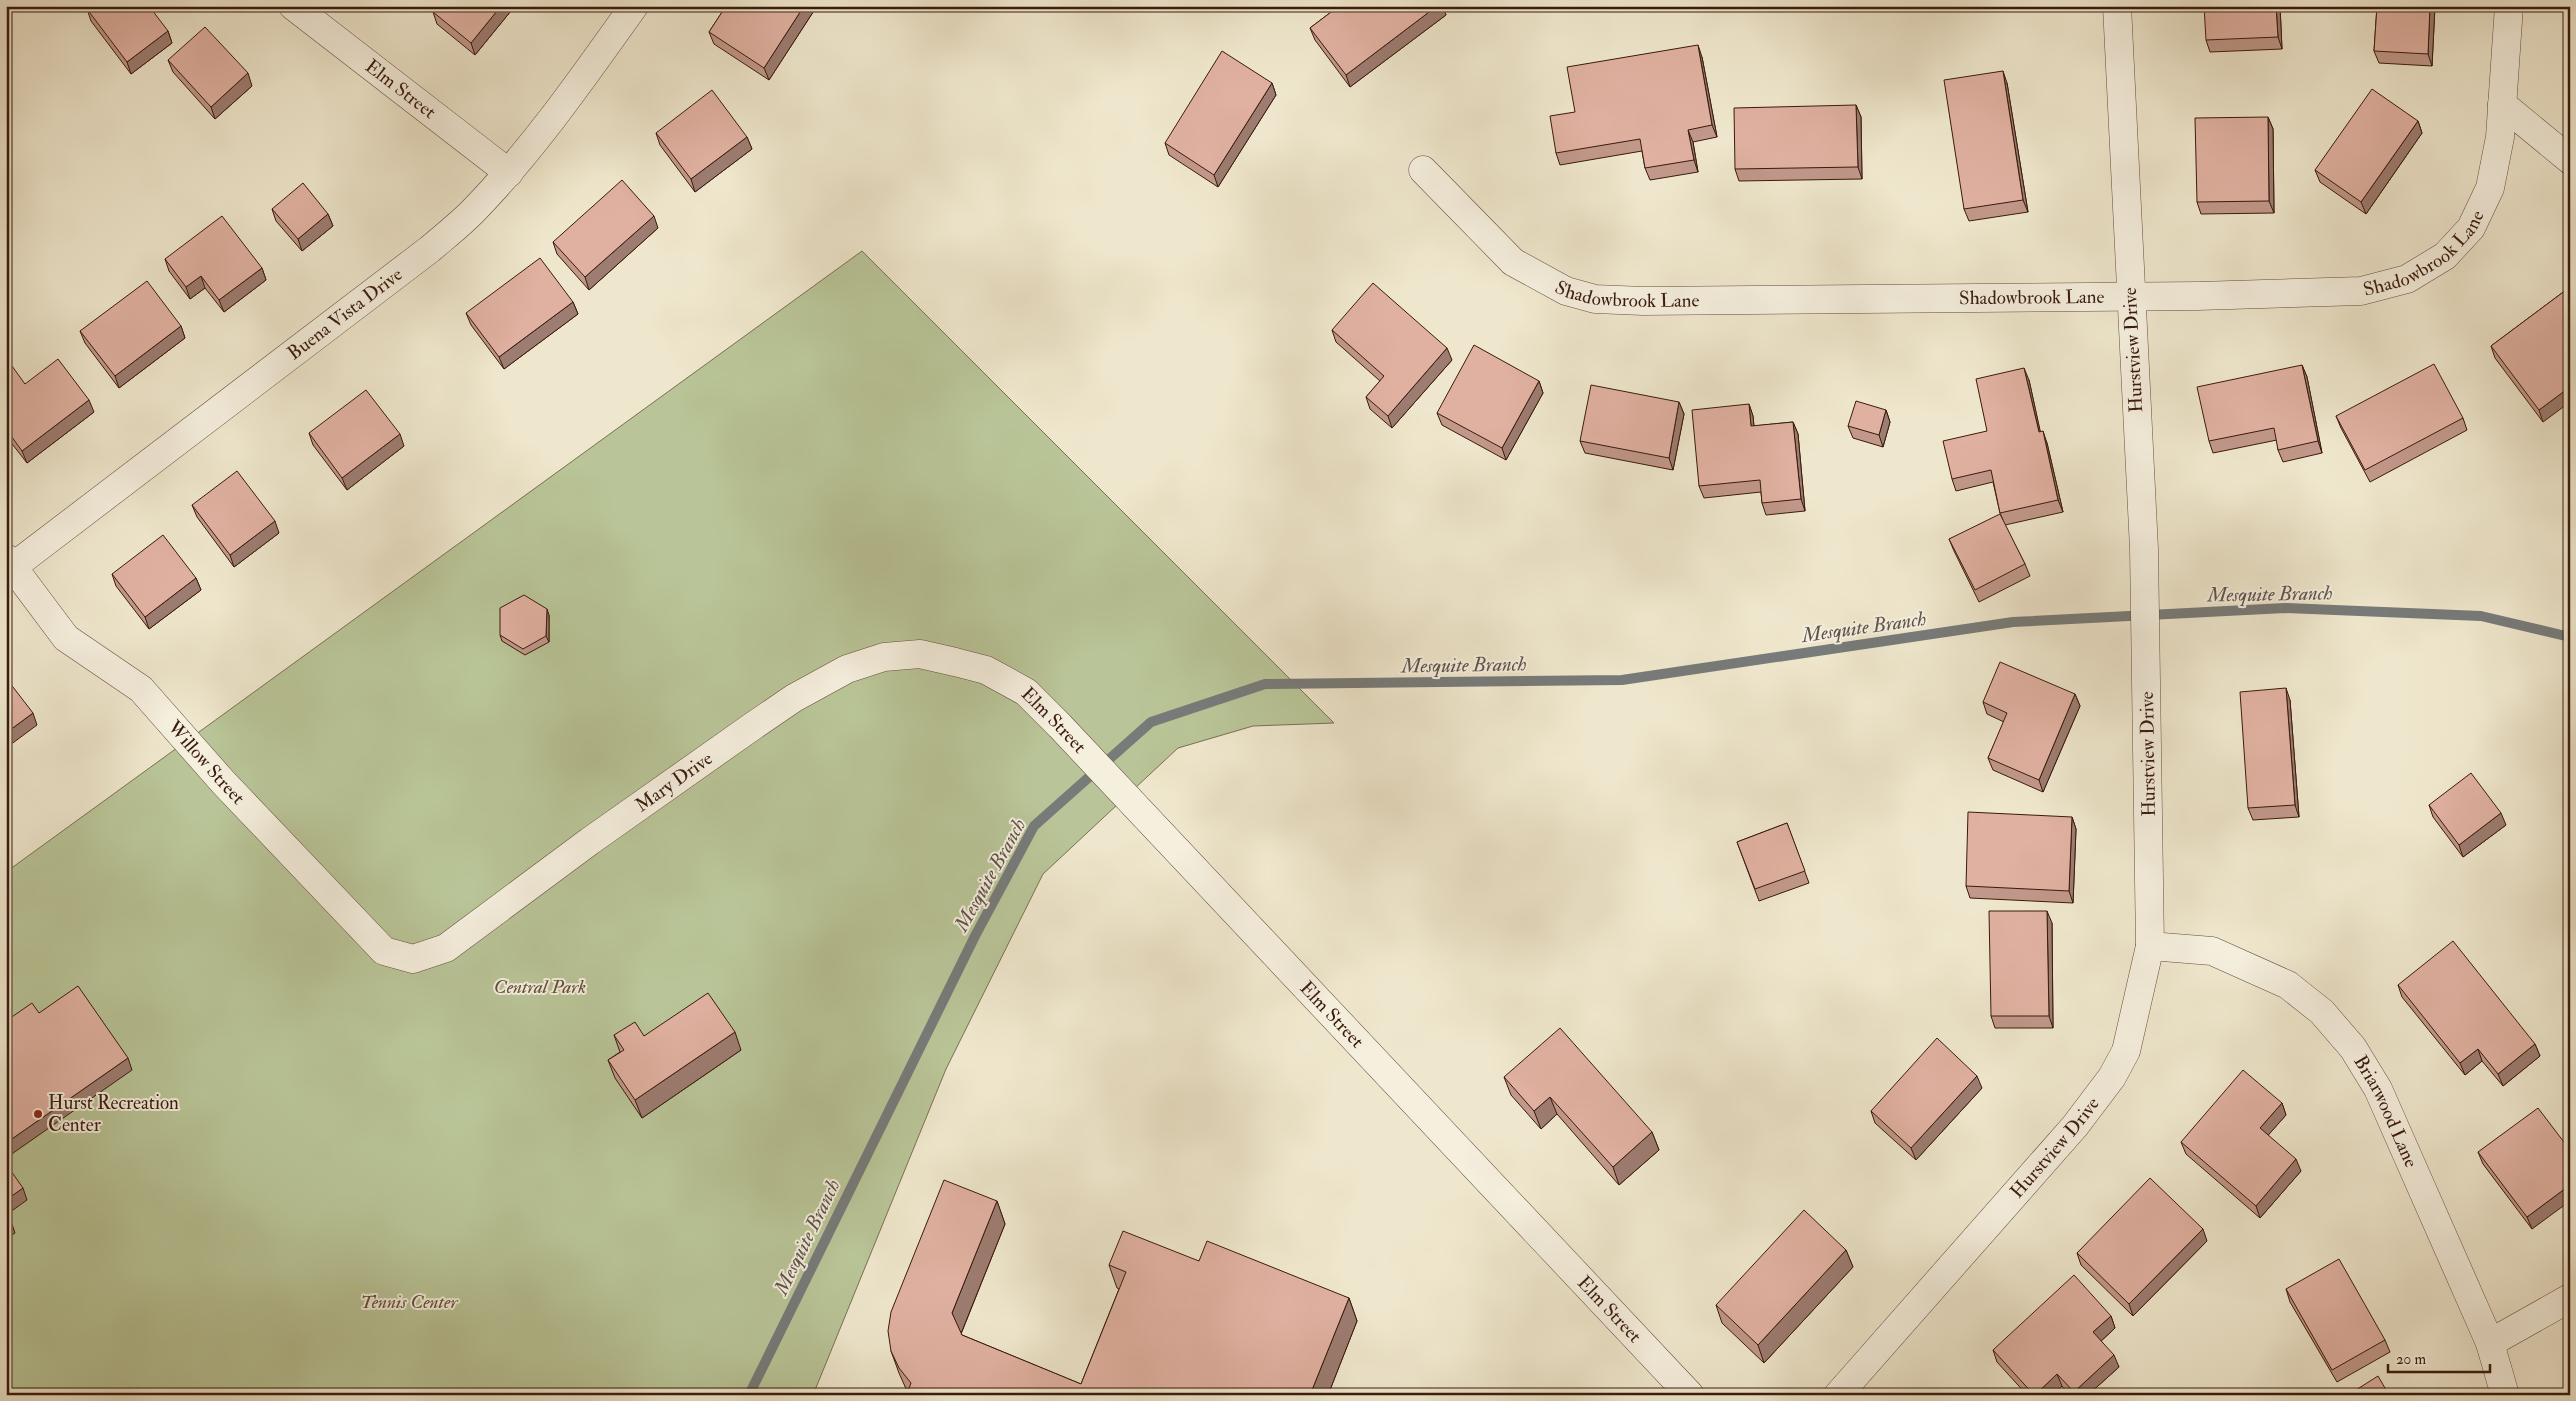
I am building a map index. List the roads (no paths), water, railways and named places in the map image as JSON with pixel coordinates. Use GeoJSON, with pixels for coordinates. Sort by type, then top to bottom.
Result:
{"type":"FeatureCollection","features":[{"type":"Feature","properties":{"kind":"street","name":"Elm Street"},"geometry":{"type":"LineString","coordinates":[[293,6],[509,173]]}},
{"type":"Feature","properties":{"kind":"street","name":"Buena Vista Drive"},"geometry":{"type":"LineString","coordinates":[[9,566],[430,249],[474,210],[509,173],[574,91],[634,6]]}},
{"type":"Feature","properties":{"kind":"street","name":"Hurstview Drive"},"geometry":{"type":"LineString","coordinates":[[1838,1395],[2075,1126],[2112,1077],[2126,1051],[2150,946],[2144,549],[2117,6]]}},
{"type":"Feature","properties":{"kind":"street","name":"Shadowbrook Lane"},"geometry":{"type":"LineString","coordinates":[[1423,170],[1513,262],[1566,291],[1595,299],[1644,301],[2130,297],[2361,291],[2407,279],[2446,256],[2471,228],[2490,188],[2500,137],[2510,6]]}},
{"type":"Feature","properties":{"kind":"street"},"geometry":{"type":"LineString","coordinates":[[2502,104],[2570,160]]}},
{"type":"Feature","properties":{"kind":"street","name":"Willow Street"},"geometry":{"type":"LineString","coordinates":[[9,566],[66,638],[141,689],[223,782],[384,951],[413,959]]}},
{"type":"Feature","properties":{"kind":"street","name":"Mary Drive"},"geometry":{"type":"LineString","coordinates":[[413,959],[446,948],[590,841],[794,698],[847,669],[884,657],[920,654],[954,662]]}},
{"type":"Feature","properties":{"kind":"street","name":"Elm Street"},"geometry":{"type":"LineString","coordinates":[[954,662],[986,670],[1026,692],[1690,1395]]}},
{"type":"Feature","properties":{"kind":"street","name":"Briarwood Lane"},"geometry":{"type":"LineString","coordinates":[[2150,946],[2212,950],[2288,985],[2322,1012],[2353,1048],[2378,1089],[2490,1343],[2505,1395]]}},
{"type":"Feature","properties":{"kind":"street"},"geometry":{"type":"LineString","coordinates":[[2490,1343],[2570,1298]]}},
{"type":"Feature","properties":{"kind":"waterway","name":"Mesquite Branch"},"geometry":{"type":"LineString","coordinates":[[749,1395],[975,936],[1034,826],[1151,722],[1265,684],[1622,680],[2013,622],[2285,608],[2481,616],[2570,637]]}},
{"type":"Feature","properties":{"kind":"place","name":"Hurst Recreation Center"},"geometry":{"type":"Point","coordinates":[38,1114]}},
{"type":"Feature","properties":{"kind":"park label","name":"Central Park"},"geometry":{"type":"Point","coordinates":[540,987]}},
{"type":"Feature","properties":{"kind":"park label","name":"Tennis Center"},"geometry":{"type":"Point","coordinates":[409,1302]}}]}
